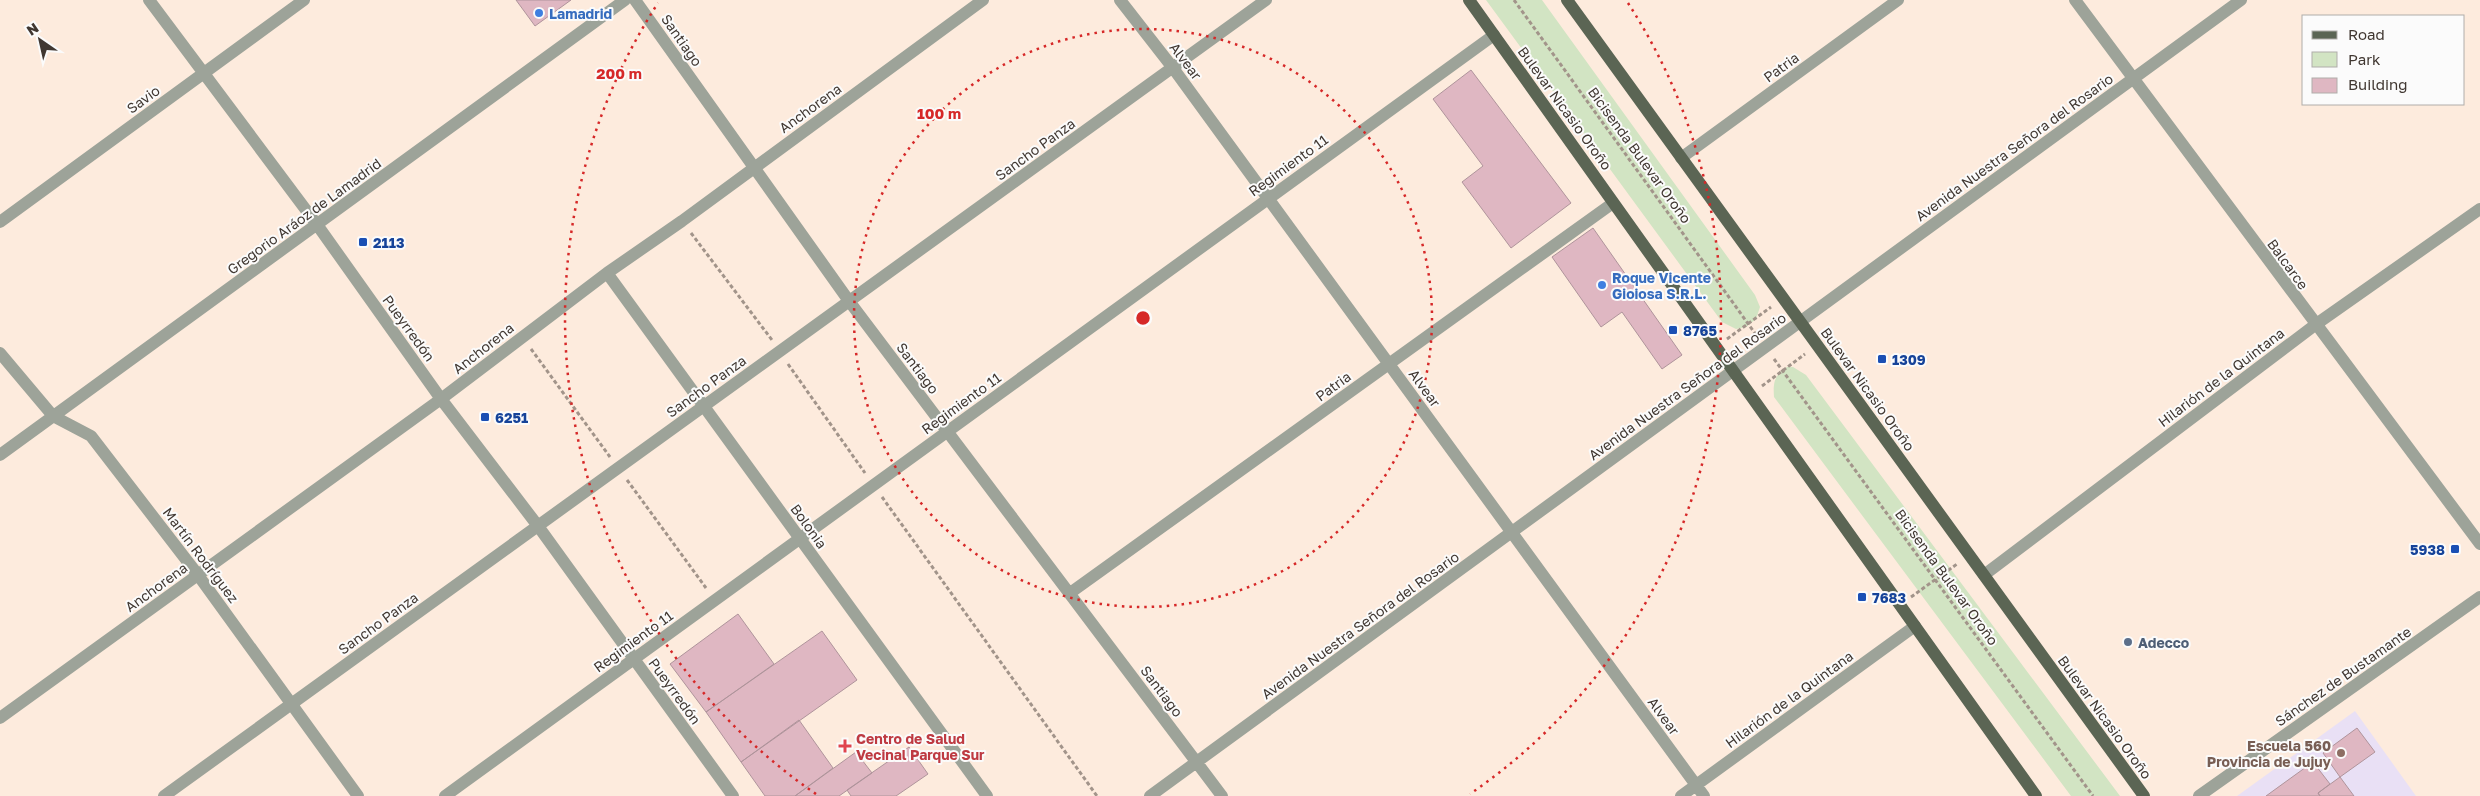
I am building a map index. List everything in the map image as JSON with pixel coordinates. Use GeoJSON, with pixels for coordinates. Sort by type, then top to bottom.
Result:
{"type":"FeatureCollection","features":[{"type":"Feature","properties":{"kind":"main road","name":"Bulevar Nicasio Oroño"},"geometry":{"type":"LineString","coordinates":[[1469,0],[1732,372],[1916,626],[2036,796]]}},
{"type":"Feature","properties":{"kind":"main road","name":"Bulevar Nicasio Oroño"},"geometry":{"type":"LineString","coordinates":[[1567,0],[2144,796]]}},
{"type":"Feature","properties":{"kind":"street","name":"Pueyrredón"},"geometry":{"type":"LineString","coordinates":[[148,0],[318,226],[441,399],[538,526],[733,796]]}},
{"type":"Feature","properties":{"kind":"street","name":"Savio"},"geometry":{"type":"LineString","coordinates":[[0,222],[304,0]]}},
{"type":"Feature","properties":{"kind":"street","name":"Gregorio Aráoz de Lamadrid"},"geometry":{"type":"LineString","coordinates":[[0,456],[318,226],[625,0]]}},
{"type":"Feature","properties":{"kind":"street","name":"Santiago"},"geometry":{"type":"LineString","coordinates":[[636,0],[753,168],[849,301],[1222,796]]}},
{"type":"Feature","properties":{"kind":"street","name":"Anchorena"},"geometry":{"type":"LineString","coordinates":[[0,718],[441,399],[607,273],[682,221],[983,0]]}},
{"type":"Feature","properties":{"kind":"street","name":"Alvear"},"geometry":{"type":"LineString","coordinates":[[1120,0],[1173,68],[1704,796]]}},
{"type":"Feature","properties":{"kind":"street","name":"Sancho Panza"},"geometry":{"type":"LineString","coordinates":[[164,796],[1266,0]]}},
{"type":"Feature","properties":{"kind":"street","name":"Patria"},"geometry":{"type":"LineString","coordinates":[[1681,158],[1898,0]]}},
{"type":"Feature","properties":{"kind":"street","name":"Balcarce"},"geometry":{"type":"LineString","coordinates":[[2075,0],[2315,325],[2480,544]]}},
{"type":"Feature","properties":{"kind":"street","name":"Avenida Nuestra Señora del Rosario"},"geometry":{"type":"LineString","coordinates":[[1150,796],[2241,0]]}},
{"type":"Feature","properties":{"kind":"street","name":"Regimiento 11"},"geometry":{"type":"LineString","coordinates":[[445,796],[1494,35]]}},
{"type":"Feature","properties":{"kind":"street","name":"Patria"},"geometry":{"type":"LineString","coordinates":[[1070,593],[1613,203]]}},
{"type":"Feature","properties":{"kind":"street","name":"Hilarión de la Quintana"},"geometry":{"type":"LineString","coordinates":[[1984,575],[2315,325],[2480,209]]}},
{"type":"Feature","properties":{"kind":"street","name":"Bolonia"},"geometry":{"type":"LineString","coordinates":[[607,273],[987,796]]}},
{"type":"Feature","properties":{"kind":"street","name":"Martín Rodríguez"},"geometry":{"type":"LineString","coordinates":[[0,353],[53,416],[91,436],[198,575],[358,796]]}},
{"type":"Feature","properties":{"kind":"street","name":"Sánchez de Bustamante"},"geometry":{"type":"LineString","coordinates":[[2199,796],[2480,597]]}},
{"type":"Feature","properties":{"kind":"street","name":"Hilarión de la Quintana"},"geometry":{"type":"LineString","coordinates":[[1681,796],[1916,626]]}},
{"type":"Feature","properties":{"kind":"path","name":"Bicisenda Bulevar Oroño"},"geometry":{"type":"LineString","coordinates":[[1514,0],[1748,324]]}},
{"type":"Feature","properties":{"kind":"path"},"geometry":{"type":"LineString","coordinates":[[682,221],[780,351],[873,485],[1097,796]]}},
{"type":"Feature","properties":{"kind":"path"},"geometry":{"type":"LineString","coordinates":[[1716,347],[1784,298]]}},
{"type":"Feature","properties":{"kind":"path"},"geometry":{"type":"LineString","coordinates":[[1749,395],[1818,345]]}},
{"type":"Feature","properties":{"kind":"path","name":"Bicisenda Bulevar Oroño"},"geometry":{"type":"LineString","coordinates":[[1782,371],[2093,796]]}},
{"type":"Feature","properties":{"kind":"path"},"geometry":{"type":"LineString","coordinates":[[1900,605],[1969,555]]}},
{"type":"Feature","properties":{"kind":"shaded area","name":"Escuela 560 Provincia de Jujuy"},"geometry":{"type":"Polygon","coordinates":[[[2355,711],[2416,796],[2237,796],[2355,711]]]}},
{"type":"Feature","properties":{"kind":"green space"},"geometry":{"type":"Polygon","coordinates":[[[1486,0],[1542,0],[1755,295],[1760,307],[1756,319],[1746,327],[1736,329],[1722,322],[1486,0]]]}},
{"type":"Feature","properties":{"kind":"green space"},"geometry":{"type":"Polygon","coordinates":[[[1787,367],[1793,367],[1806,375],[2120,796],[2071,796],[1774,397],[1775,380],[1779,373],[1787,367]]]}},
{"type":"Feature","properties":{"kind":"building","name":"Lamadrid"},"geometry":{"type":"Polygon","coordinates":[[[516,0],[571,0],[535,26],[516,0]]]}},
{"type":"Feature","properties":{"kind":"building"},"geometry":{"type":"Polygon","coordinates":[[[1471,70],[1571,203],[1511,248],[1462,182],[1483,166],[1433,99],[1471,70]]]}},
{"type":"Feature","properties":{"kind":"building","name":"Roque Vicente Gioiosa S.R.L."},"geometry":{"type":"Polygon","coordinates":[[[1593,228],[1682,355],[1662,369],[1622,312],[1601,327],[1552,257],[1593,228]]]}},
{"type":"Feature","properties":{"kind":"building"},"geometry":{"type":"Polygon","coordinates":[[[738,614],[774,664],[706,712],[670,664],[738,614]]]}},
{"type":"Feature","properties":{"kind":"building"},"geometry":{"type":"Polygon","coordinates":[[[822,631],[857,680],[741,762],[706,712],[822,631]]]}},
{"type":"Feature","properties":{"kind":"building"},"geometry":{"type":"Polygon","coordinates":[[[799,720],[833,768],[795,796],[765,796],[741,762],[799,720]]]}},
{"type":"Feature","properties":{"kind":"building"},"geometry":{"type":"Polygon","coordinates":[[[2357,728],[2375,752],[2340,777],[2323,753],[2357,728]]]}},
{"type":"Feature","properties":{"kind":"building"},"geometry":{"type":"Polygon","coordinates":[[[909,747],[928,774],[896,796],[851,796],[847,790],[909,747]]]}},
{"type":"Feature","properties":{"kind":"building"},"geometry":{"type":"Polygon","coordinates":[[[856,752],[872,773],[839,796],[795,796],[856,752]]]}},
{"type":"Feature","properties":{"kind":"building"},"geometry":{"type":"Polygon","coordinates":[[[2313,762],[2330,784],[2318,793],[2320,796],[2266,796],[2313,762]]]}},
{"type":"Feature","properties":{"kind":"building"},"geometry":{"type":"Polygon","coordinates":[[[2340,777],[2354,796],[2320,796],[2318,793],[2340,777]]]}},
{"type":"Feature","properties":{"kind":"place","name":"Lamadrid"},"geometry":{"type":"Point","coordinates":[539,13]}},
{"type":"Feature","properties":{"kind":"place","name":"2113"},"geometry":{"type":"Point","coordinates":[363,242]}},
{"type":"Feature","properties":{"kind":"place","name":"Roque Vicente Gioiosa S.R.L."},"geometry":{"type":"Point","coordinates":[1602,285]}},
{"type":"Feature","properties":{"kind":"place","name":"8765"},"geometry":{"type":"Point","coordinates":[1673,330]}},
{"type":"Feature","properties":{"kind":"place","name":"1309"},"geometry":{"type":"Point","coordinates":[1882,359]}},
{"type":"Feature","properties":{"kind":"place","name":"6251"},"geometry":{"type":"Point","coordinates":[485,417]}},
{"type":"Feature","properties":{"kind":"place","name":"5938"},"geometry":{"type":"Point","coordinates":[2455,549]}},
{"type":"Feature","properties":{"kind":"place","name":"7683"},"geometry":{"type":"Point","coordinates":[1862,597]}},
{"type":"Feature","properties":{"kind":"place","name":"Adecco"},"geometry":{"type":"Point","coordinates":[2128,642]}},
{"type":"Feature","properties":{"kind":"place","name":"Centro de Salud Vecinal Parque Sur"},"geometry":{"type":"Point","coordinates":[845,746]}},
{"type":"Feature","properties":{"kind":"place","name":"Escuela 560 Provincia de Jujuy"},"geometry":{"type":"Point","coordinates":[2341,753]}}]}
